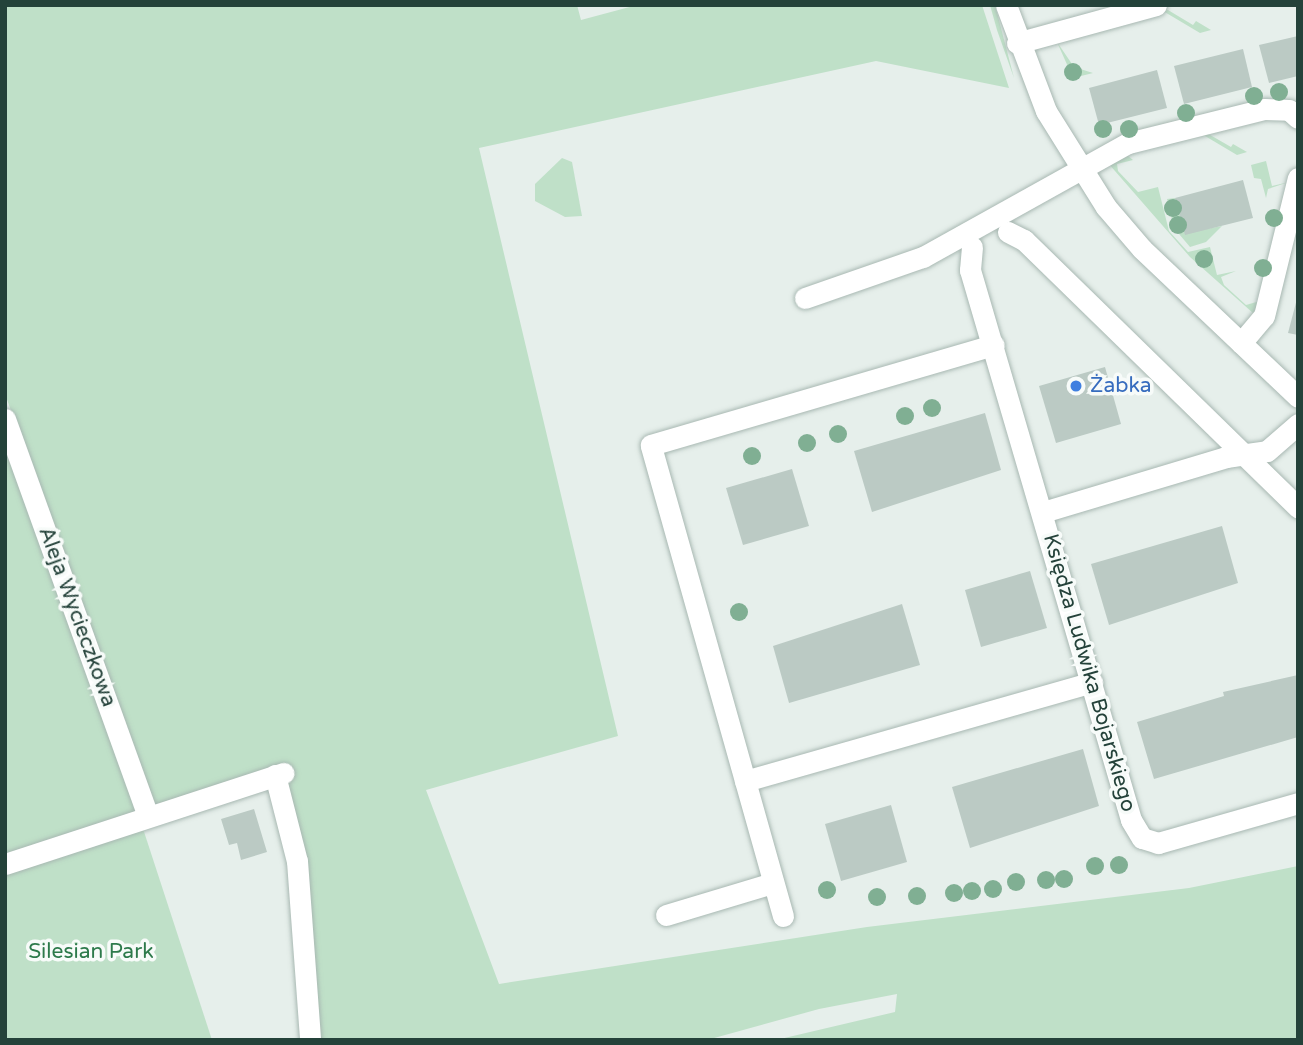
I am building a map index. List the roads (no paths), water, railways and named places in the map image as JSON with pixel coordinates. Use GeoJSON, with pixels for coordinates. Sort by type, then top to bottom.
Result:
{"type":"FeatureCollection","features":[{"type":"Feature","properties":{"kind":"street"},"geometry":{"type":"LineString","coordinates":[[1006,5],[1017,43],[1046,110],[1080,170],[1142,248],[1298,397]]}},
{"type":"Feature","properties":{"kind":"street"},"geometry":{"type":"LineString","coordinates":[[1017,43],[1156,5]]}},
{"type":"Feature","properties":{"kind":"street"},"geometry":{"type":"LineString","coordinates":[[805,298],[923,257],[1128,143],[1264,109],[1281,108],[1298,118]]}},
{"type":"Feature","properties":{"kind":"street"},"geometry":{"type":"LineString","coordinates":[[1241,343],[1264,316],[1298,178]]}},
{"type":"Feature","properties":{"kind":"street"},"geometry":{"type":"LineString","coordinates":[[1008,232],[1024,240],[1298,507]]}},
{"type":"Feature","properties":{"kind":"street","name":"Księdza Ludwika Bojarskiego"},"geometry":{"type":"LineString","coordinates":[[972,247],[970,270],[1131,820],[1143,838],[1158,843],[1298,803]]}},
{"type":"Feature","properties":{"kind":"street"},"geometry":{"type":"LineString","coordinates":[[783,916],[651,445],[994,345]]}},
{"type":"Feature","properties":{"kind":"street","name":"Aleja Wycieczkowa"},"geometry":{"type":"LineString","coordinates":[[5,419],[148,816]]}},
{"type":"Feature","properties":{"kind":"street","name":"Księdza Ludwika Bojarskiego"},"geometry":{"type":"LineString","coordinates":[[1042,512],[1242,453],[1267,451],[1298,424]]}},
{"type":"Feature","properties":{"kind":"street"},"geometry":{"type":"LineString","coordinates":[[745,781],[1092,682]]}},
{"type":"Feature","properties":{"kind":"street"},"geometry":{"type":"LineString","coordinates":[[5,863],[279,774],[297,861],[310,1040]]}},
{"type":"Feature","properties":{"kind":"street"},"geometry":{"type":"LineString","coordinates":[[666,915],[773,883]]}},
{"type":"Feature","properties":{"kind":"place","name":"Żabka"},"geometry":{"type":"Point","coordinates":[1076,386]}},
{"type":"Feature","properties":{"kind":"park label","name":"Silesian Park"},"geometry":{"type":"Point","coordinates":[91,952]}}]}
